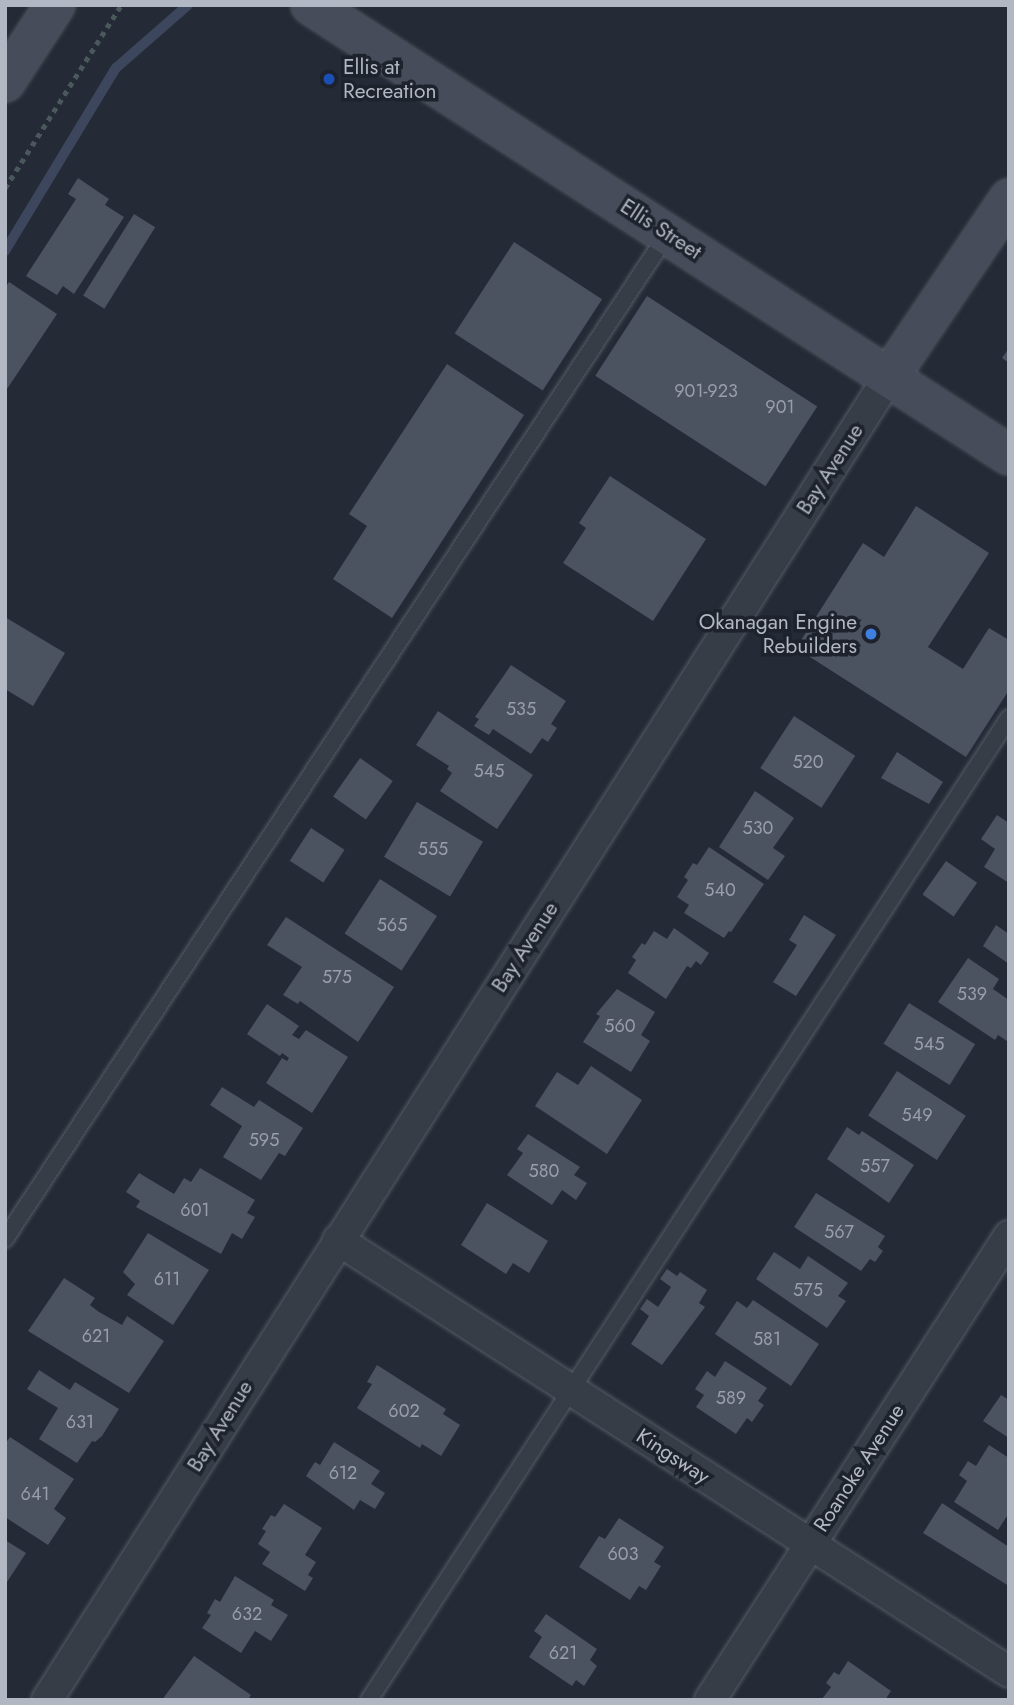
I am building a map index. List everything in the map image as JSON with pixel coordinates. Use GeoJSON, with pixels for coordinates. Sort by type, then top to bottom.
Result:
{"type":"FeatureCollection","features":[{"type":"Feature","properties":{"kind":"street"},"geometry":{"type":"LineString","coordinates":[[5,82],[55,5]]}},
{"type":"Feature","properties":{"kind":"street","name":"Ellis Street"},"geometry":{"type":"LineString","coordinates":[[312,5],[1009,455]]}},
{"type":"Feature","properties":{"kind":"street","name":"Bay Avenue"},"geometry":{"type":"LineString","coordinates":[[47,1700],[889,377],[1009,199]]}},
{"type":"Feature","properties":{"kind":"street","name":"Roanoke Avenue"},"geometry":{"type":"LineString","coordinates":[[710,1700],[1009,1236]]}},
{"type":"Feature","properties":{"kind":"street","name":"Kingsway"},"geometry":{"type":"LineString","coordinates":[[338,1240],[1009,1672]]}},
{"type":"Feature","properties":{"kind":"lane"},"geometry":{"type":"LineString","coordinates":[[5,1239],[668,233]]}},
{"type":"Feature","properties":{"kind":"lane"},"geometry":{"type":"LineString","coordinates":[[369,1700],[1009,718]]}},
{"type":"Feature","properties":{"kind":"path"},"geometry":{"type":"LineString","coordinates":[[5,188],[121,5]]}},
{"type":"Feature","properties":{"kind":"building"},"geometry":{"type":"Polygon","coordinates":[[[78,178],[109,199],[105,205],[124,217],[74,294],[63,286],[57,295],[26,276],[76,199],[68,194],[78,178]]]}},
{"type":"Feature","properties":{"kind":"building"},"geometry":{"type":"Polygon","coordinates":[[[134,214],[155,227],[104,309],[83,295],[134,214]]]}},
{"type":"Feature","properties":{"kind":"building"},"geometry":{"type":"Polygon","coordinates":[[[514,242],[602,299],[543,391],[455,333],[514,242]]]}},
{"type":"Feature","properties":{"kind":"building"},"geometry":{"type":"Polygon","coordinates":[[[9,282],[57,314],[5,392],[5,288],[9,282]]]}},
{"type":"Feature","properties":{"kind":"building"},"geometry":{"type":"Polygon","coordinates":[[[647,296],[817,407],[766,486],[595,376],[647,296]]]}},
{"type":"Feature","properties":{"kind":"building"},"geometry":{"type":"Polygon","coordinates":[[[1009,348],[1009,363],[1002,358],[1009,348]]]}},
{"type":"Feature","properties":{"kind":"building"},"geometry":{"type":"Polygon","coordinates":[[[447,364],[524,415],[392,618],[333,579],[367,526],[349,514],[447,364]]]}},
{"type":"Feature","properties":{"kind":"building"},"geometry":{"type":"Polygon","coordinates":[[[610,476],[706,539],[653,621],[563,563],[586,528],[579,523],[610,476]]]}},
{"type":"Feature","properties":{"kind":"building","name":"Okanagan Engine Rebuilders"},"geometry":{"type":"Polygon","coordinates":[[[916,506],[989,553],[928,647],[963,669],[989,628],[1009,640],[1009,690],[966,757],[796,648],[863,543],[884,557],[916,506]]]}},
{"type":"Feature","properties":{"kind":"building"},"geometry":{"type":"Polygon","coordinates":[[[5,617],[65,653],[33,706],[5,689],[5,617]]]}},
{"type":"Feature","properties":{"kind":"building"},"geometry":{"type":"Polygon","coordinates":[[[511,665],[566,701],[551,724],[557,728],[548,742],[542,738],[531,754],[493,729],[489,735],[474,726],[479,719],[475,717],[511,665]]]}},
{"type":"Feature","properties":{"kind":"building"},"geometry":{"type":"Polygon","coordinates":[[[438,711],[533,775],[497,829],[440,791],[452,773],[447,769],[449,766],[416,745],[438,711]]]}},
{"type":"Feature","properties":{"kind":"building"},"geometry":{"type":"Polygon","coordinates":[[[794,716],[855,756],[821,808],[760,768],[794,716]]]}},
{"type":"Feature","properties":{"kind":"building"},"geometry":{"type":"Polygon","coordinates":[[[897,752],[943,782],[929,804],[881,778],[897,752]]]}},
{"type":"Feature","properties":{"kind":"building"},"geometry":{"type":"Polygon","coordinates":[[[360,758],[393,781],[366,819],[333,797],[360,758]]]}},
{"type":"Feature","properties":{"kind":"building"},"geometry":{"type":"Polygon","coordinates":[[[755,791],[794,818],[773,848],[785,856],[768,880],[719,847],[755,791]]]}},
{"type":"Feature","properties":{"kind":"building"},"geometry":{"type":"Polygon","coordinates":[[[417,802],[483,842],[450,897],[384,857],[417,802]]]}},
{"type":"Feature","properties":{"kind":"building"},"geometry":{"type":"Polygon","coordinates":[[[997,815],[1009,823],[1009,883],[984,867],[995,849],[981,839],[997,815]]]}},
{"type":"Feature","properties":{"kind":"building"},"geometry":{"type":"Polygon","coordinates":[[[311,828],[345,850],[323,882],[290,861],[311,828]]]}},
{"type":"Feature","properties":{"kind":"building"},"geometry":{"type":"Polygon","coordinates":[[[709,847],[764,884],[724,938],[684,913],[689,905],[677,897],[688,880],[684,877],[693,863],[697,865],[709,847]]]}},
{"type":"Feature","properties":{"kind":"building"},"geometry":{"type":"Polygon","coordinates":[[[946,861],[977,883],[954,916],[922,895],[946,861]]]}},
{"type":"Feature","properties":{"kind":"building"},"geometry":{"type":"Polygon","coordinates":[[[380,879],[437,916],[402,971],[345,934],[380,879]]]}},
{"type":"Feature","properties":{"kind":"building"},"geometry":{"type":"Polygon","coordinates":[[[804,915],[836,935],[796,996],[773,982],[797,945],[789,940],[804,915]]]}},
{"type":"Feature","properties":{"kind":"building"},"geometry":{"type":"Polygon","coordinates":[[[286,917],[394,987],[358,1042],[300,1001],[298,1004],[283,995],[302,967],[267,945],[286,917]]]}},
{"type":"Feature","properties":{"kind":"building"},"geometry":{"type":"Polygon","coordinates":[[[996,925],[1009,934],[1009,964],[983,946],[996,925]]]}},
{"type":"Feature","properties":{"kind":"building"},"geometry":{"type":"Polygon","coordinates":[[[674,928],[709,953],[701,965],[696,961],[691,968],[687,966],[666,999],[628,973],[636,960],[632,957],[642,943],[645,945],[654,931],[667,939],[674,928]]]}},
{"type":"Feature","properties":{"kind":"building"},"geometry":{"type":"Polygon","coordinates":[[[968,958],[999,979],[993,989],[1009,1000],[1007,1041],[998,1035],[995,1040],[938,1002],[968,958]]]}},
{"type":"Feature","properties":{"kind":"building"},"geometry":{"type":"Polygon","coordinates":[[[617,989],[655,1012],[641,1035],[650,1041],[631,1072],[583,1042],[600,1016],[596,1014],[617,989]]]}},
{"type":"Feature","properties":{"kind":"building"},"geometry":{"type":"Polygon","coordinates":[[[909,1003],[975,1044],[950,1085],[884,1044],[909,1003]]]}},
{"type":"Feature","properties":{"kind":"building"},"geometry":{"type":"Polygon","coordinates":[[[267,1004],[299,1026],[292,1035],[299,1039],[306,1030],[348,1057],[312,1113],[266,1083],[282,1058],[287,1061],[289,1058],[282,1053],[280,1056],[247,1034],[267,1004]]]}},
{"type":"Feature","properties":{"kind":"building"},"geometry":{"type":"Polygon","coordinates":[[[591,1066],[642,1100],[607,1154],[535,1106],[557,1072],[578,1085],[591,1066]]]}},
{"type":"Feature","properties":{"kind":"building"},"geometry":{"type":"Polygon","coordinates":[[[897,1071],[966,1116],[937,1160],[868,1115],[897,1071]]]}},
{"type":"Feature","properties":{"kind":"building"},"geometry":{"type":"Polygon","coordinates":[[[222,1087],[254,1107],[259,1100],[303,1128],[285,1156],[279,1153],[261,1180],[223,1157],[242,1126],[210,1105],[222,1087]]]}},
{"type":"Feature","properties":{"kind":"building"},"geometry":{"type":"Polygon","coordinates":[[[847,1127],[859,1135],[862,1131],[914,1165],[889,1203],[827,1159],[847,1127]]]}},
{"type":"Feature","properties":{"kind":"building"},"geometry":{"type":"Polygon","coordinates":[[[528,1134],[580,1167],[574,1175],[587,1183],[576,1200],[562,1190],[552,1205],[507,1175],[523,1153],[517,1149],[528,1134]]]}},
{"type":"Feature","properties":{"kind":"building"},"geometry":{"type":"Polygon","coordinates":[[[200,1168],[255,1200],[247,1213],[255,1217],[242,1239],[232,1233],[221,1254],[136,1207],[140,1201],[126,1192],[139,1173],[174,1194],[184,1178],[191,1182],[200,1168]]]}},
{"type":"Feature","properties":{"kind":"building"},"geometry":{"type":"Polygon","coordinates":[[[816,1193],[885,1236],[878,1247],[883,1251],[875,1262],[870,1259],[861,1271],[794,1227],[816,1193]]]}},
{"type":"Feature","properties":{"kind":"building"},"geometry":{"type":"Polygon","coordinates":[[[487,1203],[548,1241],[529,1273],[513,1263],[506,1274],[461,1245],[487,1203]]]}},
{"type":"Feature","properties":{"kind":"building"},"geometry":{"type":"Polygon","coordinates":[[[148,1233],[209,1270],[173,1325],[127,1295],[135,1284],[123,1272],[148,1233]]]}},
{"type":"Feature","properties":{"kind":"building"},"geometry":{"type":"Polygon","coordinates":[[[774,1252],[800,1269],[808,1256],[848,1283],[838,1296],[846,1301],[827,1328],[756,1279],[774,1252]]]}},
{"type":"Feature","properties":{"kind":"building"},"geometry":{"type":"Polygon","coordinates":[[[667,1269],[677,1276],[680,1272],[707,1290],[699,1303],[705,1307],[662,1365],[631,1344],[649,1316],[640,1309],[647,1299],[658,1307],[671,1287],[660,1279],[667,1269]]]}},
{"type":"Feature","properties":{"kind":"building"},"geometry":{"type":"Polygon","coordinates":[[[64,1278],[95,1298],[90,1305],[99,1312],[122,1325],[127,1316],[164,1341],[129,1393],[28,1331],[64,1278]]]}},
{"type":"Feature","properties":{"kind":"building"},"geometry":{"type":"Polygon","coordinates":[[[753,1300],[819,1344],[791,1386],[715,1334],[737,1301],[747,1308],[753,1300]]]}},
{"type":"Feature","properties":{"kind":"building"},"geometry":{"type":"Polygon","coordinates":[[[725,1361],[767,1388],[758,1401],[764,1405],[752,1422],[747,1418],[736,1434],[696,1407],[704,1395],[695,1389],[707,1371],[715,1377],[725,1361]]]}},
{"type":"Feature","properties":{"kind":"building"},"geometry":{"type":"Polygon","coordinates":[[[377,1365],[446,1409],[443,1414],[460,1425],[441,1456],[422,1444],[420,1448],[357,1408],[372,1384],[367,1382],[377,1365]]]}},
{"type":"Feature","properties":{"kind":"building"},"geometry":{"type":"Polygon","coordinates":[[[39,1370],[70,1390],[75,1382],[119,1409],[102,1436],[95,1442],[92,1441],[77,1463],[39,1439],[58,1408],[27,1389],[39,1370]]]}},
{"type":"Feature","properties":{"kind":"building"},"geometry":{"type":"Polygon","coordinates":[[[1001,1395],[1009,1400],[1009,1438],[983,1421],[1001,1395]]]}},
{"type":"Feature","properties":{"kind":"building"},"geometry":{"type":"Polygon","coordinates":[[[10,1437],[74,1479],[54,1509],[66,1518],[48,1545],[5,1517],[5,1444],[10,1437]]]}},
{"type":"Feature","properties":{"kind":"building"},"geometry":{"type":"Polygon","coordinates":[[[334,1442],[380,1471],[371,1484],[385,1493],[375,1509],[360,1500],[354,1510],[306,1476],[315,1462],[320,1465],[334,1442]]]}},
{"type":"Feature","properties":{"kind":"building"},"geometry":{"type":"Polygon","coordinates":[[[989,1445],[1009,1458],[1009,1513],[998,1530],[954,1502],[967,1481],[959,1475],[968,1461],[976,1466],[989,1445]]]}},
{"type":"Feature","properties":{"kind":"building"},"geometry":{"type":"Polygon","coordinates":[[[942,1503],[1009,1547],[1009,1586],[923,1533],[942,1503]]]}},
{"type":"Feature","properties":{"kind":"building"},"geometry":{"type":"Polygon","coordinates":[[[284,1504],[322,1528],[305,1555],[316,1562],[308,1575],[313,1578],[305,1591],[262,1564],[270,1552],[258,1544],[266,1531],[262,1529],[271,1515],[275,1517],[284,1504]]]}},
{"type":"Feature","properties":{"kind":"building"},"geometry":{"type":"Polygon","coordinates":[[[619,1518],[664,1547],[654,1562],[661,1566],[646,1590],[639,1586],[630,1600],[579,1567],[599,1536],[605,1539],[619,1518]]]}},
{"type":"Feature","properties":{"kind":"building"},"geometry":{"type":"Polygon","coordinates":[[[5,1540],[26,1553],[5,1585],[5,1540]]]}},
{"type":"Feature","properties":{"kind":"building"},"geometry":{"type":"Polygon","coordinates":[[[235,1576],[274,1600],[271,1605],[288,1615],[271,1641],[255,1631],[241,1653],[202,1628],[211,1615],[207,1613],[215,1599],[220,1602],[235,1576]]]}},
{"type":"Feature","properties":{"kind":"building"},"geometry":{"type":"Polygon","coordinates":[[[546,1614],[597,1649],[590,1660],[597,1666],[584,1686],[576,1680],[572,1686],[529,1657],[542,1637],[534,1631],[546,1614]]]}},
{"type":"Feature","properties":{"kind":"building"},"geometry":{"type":"Polygon","coordinates":[[[194,1656],[251,1695],[248,1700],[162,1700],[194,1656]]]}},
{"type":"Feature","properties":{"kind":"building"},"geometry":{"type":"Polygon","coordinates":[[[848,1661],[891,1691],[885,1700],[822,1699],[831,1687],[826,1683],[834,1672],[839,1675],[848,1661]]]}},
{"type":"Feature","properties":{"kind":"waterway"},"geometry":{"type":"LineString","coordinates":[[5,251],[116,68],[188,5]]}},
{"type":"Feature","properties":{"kind":"place","name":"Ellis at Recreation"},"geometry":{"type":"Point","coordinates":[329,79]}},
{"type":"Feature","properties":{"kind":"place","name":"Okanagan Engine Rebuilders"},"geometry":{"type":"Point","coordinates":[871,634]}}]}
